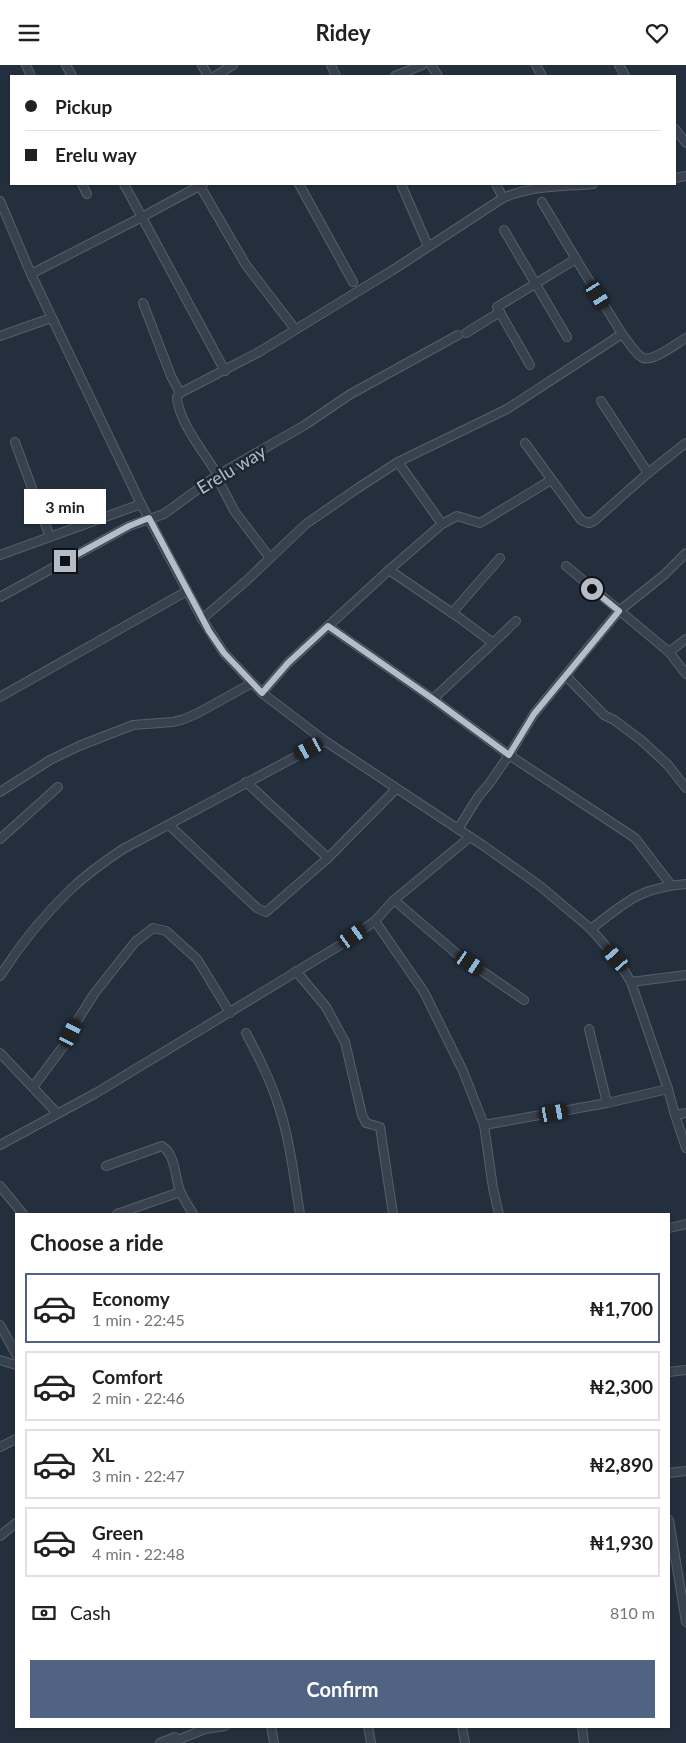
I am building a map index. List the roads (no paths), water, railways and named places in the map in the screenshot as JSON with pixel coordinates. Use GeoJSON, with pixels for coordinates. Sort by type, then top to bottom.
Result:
{"type":"FeatureCollection","features":[{"type":"Feature","properties":{"kind":"street"},"geometry":{"type":"LineString","coordinates":[[217,75],[233,65]]}},
{"type":"Feature","properties":{"kind":"street"},"geometry":{"type":"LineString","coordinates":[[397,75],[422,65]]}},
{"type":"Feature","properties":{"kind":"street"},"geometry":{"type":"LineString","coordinates":[[676,130],[686,143]]}},
{"type":"Feature","properties":{"kind":"street"},"geometry":{"type":"LineString","coordinates":[[82,185],[86,193]]}},
{"type":"Feature","properties":{"kind":"street"},"geometry":{"type":"LineString","coordinates":[[125,185],[225,371]]}},
{"type":"Feature","properties":{"kind":"street"},"geometry":{"type":"LineString","coordinates":[[31,274],[201,185],[246,265],[295,329]]}},
{"type":"Feature","properties":{"kind":"street"},"geometry":{"type":"LineString","coordinates":[[300,185],[353,282]]}},
{"type":"Feature","properties":{"kind":"street"},"geometry":{"type":"LineString","coordinates":[[401,185],[428,246]]}},
{"type":"Feature","properties":{"kind":"street"},"geometry":{"type":"LineString","coordinates":[[496,185],[503,199]]}},
{"type":"Feature","properties":{"kind":"street"},"geometry":{"type":"LineString","coordinates":[[270,558],[239,518],[182,415],[177,401],[180,393],[225,371],[295,329],[503,199],[531,189],[581,185]]}},
{"type":"Feature","properties":{"kind":"street"},"geometry":{"type":"LineString","coordinates":[[0,202],[51,318],[141,504],[202,619],[224,653],[262,693],[325,741],[540,886],[591,929],[616,958],[631,982],[686,1148]]}},
{"type":"Feature","properties":{"kind":"street"},"geometry":{"type":"LineString","coordinates":[[542,202],[622,334],[639,355],[649,359],[656,357],[686,338]]}},
{"type":"Feature","properties":{"kind":"street"},"geometry":{"type":"LineString","coordinates":[[504,230],[567,337]]}},
{"type":"Feature","properties":{"kind":"street"},"geometry":{"type":"LineString","coordinates":[[530,365],[497,307],[576,259]]}},
{"type":"Feature","properties":{"kind":"street"},"geometry":{"type":"LineString","coordinates":[[143,303],[171,376],[180,393]]}},
{"type":"Feature","properties":{"kind":"street","name":"Erelu way"},"geometry":{"type":"LineString","coordinates":[[0,597],[129,526],[164,514],[215,473],[312,421],[355,391],[500,313]]}},
{"type":"Feature","properties":{"kind":"street"},"geometry":{"type":"LineString","coordinates":[[0,335],[51,318]]}},
{"type":"Feature","properties":{"kind":"street"},"geometry":{"type":"LineString","coordinates":[[202,619],[306,525],[398,462],[507,409],[622,334]]}},
{"type":"Feature","properties":{"kind":"street"},"geometry":{"type":"LineString","coordinates":[[600,401],[648,473]]}},
{"type":"Feature","properties":{"kind":"street"},"geometry":{"type":"LineString","coordinates":[[15,441],[50,537]]}},
{"type":"Feature","properties":{"kind":"street"},"geometry":{"type":"LineString","coordinates":[[525,443],[580,520],[589,523],[594,521],[648,473],[686,443]]}},
{"type":"Feature","properties":{"kind":"street"},"geometry":{"type":"LineString","coordinates":[[398,462],[442,523]]}},
{"type":"Feature","properties":{"kind":"street"},"geometry":{"type":"LineString","coordinates":[[262,693],[288,663],[442,523],[456,516],[480,523],[551,480]]}},
{"type":"Feature","properties":{"kind":"street"},"geometry":{"type":"LineString","coordinates":[[0,555],[141,504]]}},
{"type":"Feature","properties":{"kind":"street"},"geometry":{"type":"LineString","coordinates":[[458,829],[478,797],[509,755],[534,714],[586,649],[619,611],[664,575],[686,553]]}},
{"type":"Feature","properties":{"kind":"street"},"geometry":{"type":"LineString","coordinates":[[452,613],[500,559]]}},
{"type":"Feature","properties":{"kind":"street"},"geometry":{"type":"LineString","coordinates":[[566,566],[669,652],[686,674]]}},
{"type":"Feature","properties":{"kind":"street"},"geometry":{"type":"LineString","coordinates":[[389,570],[493,643]]}},
{"type":"Feature","properties":{"kind":"street"},"geometry":{"type":"LineString","coordinates":[[0,697],[187,591]]}},
{"type":"Feature","properties":{"kind":"street"},"geometry":{"type":"LineString","coordinates":[[433,699],[516,621]]}},
{"type":"Feature","properties":{"kind":"street"},"geometry":{"type":"LineString","coordinates":[[328,626],[509,755],[635,838],[671,885]]}},
{"type":"Feature","properties":{"kind":"street"},"geometry":{"type":"LineString","coordinates":[[669,652],[686,639]]}},
{"type":"Feature","properties":{"kind":"street"},"geometry":{"type":"LineString","coordinates":[[566,676],[604,715],[641,740],[668,765],[686,788]]}},
{"type":"Feature","properties":{"kind":"street"},"geometry":{"type":"LineString","coordinates":[[0,792],[50,761],[79,747],[133,725],[173,722],[184,719],[252,683]]}},
{"type":"Feature","properties":{"kind":"street"},"geometry":{"type":"LineString","coordinates":[[0,976],[40,922],[71,889],[96,867],[123,849],[325,741]]}},
{"type":"Feature","properties":{"kind":"street"},"geometry":{"type":"LineString","coordinates":[[246,782],[328,858]]}},
{"type":"Feature","properties":{"kind":"street"},"geometry":{"type":"LineString","coordinates":[[0,839],[58,787]]}},
{"type":"Feature","properties":{"kind":"street"},"geometry":{"type":"LineString","coordinates":[[169,825],[257,908],[264,912],[272,908],[328,858],[396,789]]}},
{"type":"Feature","properties":{"kind":"street"},"geometry":{"type":"LineString","coordinates":[[0,1145],[96,1093],[342,944],[375,921],[394,900],[470,837]]}},
{"type":"Feature","properties":{"kind":"street"},"geometry":{"type":"LineString","coordinates":[[591,929],[630,898],[644,891],[686,884]]}},
{"type":"Feature","properties":{"kind":"street"},"geometry":{"type":"LineString","coordinates":[[394,900],[457,955],[524,1000]]}},
{"type":"Feature","properties":{"kind":"street"},"geometry":{"type":"LineString","coordinates":[[375,921],[424,992],[463,1071],[484,1125],[499,1213]]}},
{"type":"Feature","properties":{"kind":"street"},"geometry":{"type":"LineString","coordinates":[[32,1087],[65,1044],[94,995],[135,942],[153,928],[166,931],[197,959],[230,1013]]}},
{"type":"Feature","properties":{"kind":"street"},"geometry":{"type":"LineString","coordinates":[[296,971],[326,1007],[345,1042],[362,1115],[366,1123],[380,1127],[393,1213]]}},
{"type":"Feature","properties":{"kind":"street"},"geometry":{"type":"LineString","coordinates":[[631,982],[686,975]]}},
{"type":"Feature","properties":{"kind":"street"},"geometry":{"type":"LineString","coordinates":[[588,1029],[607,1103]]}},
{"type":"Feature","properties":{"kind":"street"},"geometry":{"type":"LineString","coordinates":[[246,1033],[258,1055],[279,1105],[300,1213]]}},
{"type":"Feature","properties":{"kind":"street"},"geometry":{"type":"LineString","coordinates":[[0,1053],[57,1113]]}},
{"type":"Feature","properties":{"kind":"street"},"geometry":{"type":"LineString","coordinates":[[484,1125],[607,1103],[668,1089]]}},
{"type":"Feature","properties":{"kind":"street"},"geometry":{"type":"LineString","coordinates":[[675,1115],[686,1113]]}},
{"type":"Feature","properties":{"kind":"street"},"geometry":{"type":"LineString","coordinates":[[106,1166],[162,1147],[167,1149],[175,1170],[180,1192],[192,1213]]}},
{"type":"Feature","properties":{"kind":"street"},"geometry":{"type":"LineString","coordinates":[[0,1186],[22,1213]]}},
{"type":"Feature","properties":{"kind":"street"},"geometry":{"type":"LineString","coordinates":[[120,1213],[180,1192]]}},
{"type":"Feature","properties":{"kind":"street"},"geometry":{"type":"LineString","coordinates":[[670,1228],[686,1224]]}},
{"type":"Feature","properties":{"kind":"street"},"geometry":{"type":"LineString","coordinates":[[0,1325],[15,1352]]}},
{"type":"Feature","properties":{"kind":"street"},"geometry":{"type":"LineString","coordinates":[[0,1360],[15,1365]]}},
{"type":"Feature","properties":{"kind":"street"},"geometry":{"type":"LineString","coordinates":[[670,1372],[686,1370]]}},
{"type":"Feature","properties":{"kind":"street"},"geometry":{"type":"LineString","coordinates":[[0,1447],[15,1440]]}},
{"type":"Feature","properties":{"kind":"street"},"geometry":{"type":"LineString","coordinates":[[670,1473],[686,1471]]}},
{"type":"Feature","properties":{"kind":"street"},"geometry":{"type":"LineString","coordinates":[[0,1537],[15,1524]]}},
{"type":"Feature","properties":{"kind":"street"},"geometry":{"type":"LineString","coordinates":[[670,1526],[686,1623]]}},
{"type":"Feature","properties":{"kind":"street"},"geometry":{"type":"LineString","coordinates":[[160,1743],[197,1728]]}},
{"type":"Feature","properties":{"kind":"street"},"geometry":{"type":"LineString","coordinates":[[170,1743],[212,1728]]}},
{"type":"Feature","properties":{"kind":"street"},"geometry":{"type":"LineString","coordinates":[[271,1728],[274,1743]]}},
{"type":"Feature","properties":{"kind":"street"},"geometry":{"type":"LineString","coordinates":[[368,1728],[371,1743]]}},
{"type":"Feature","properties":{"kind":"street"},"geometry":{"type":"LineString","coordinates":[[462,1728],[465,1743]]}},
{"type":"Feature","properties":{"kind":"street"},"geometry":{"type":"LineString","coordinates":[[582,1728],[584,1743]]}}]}
